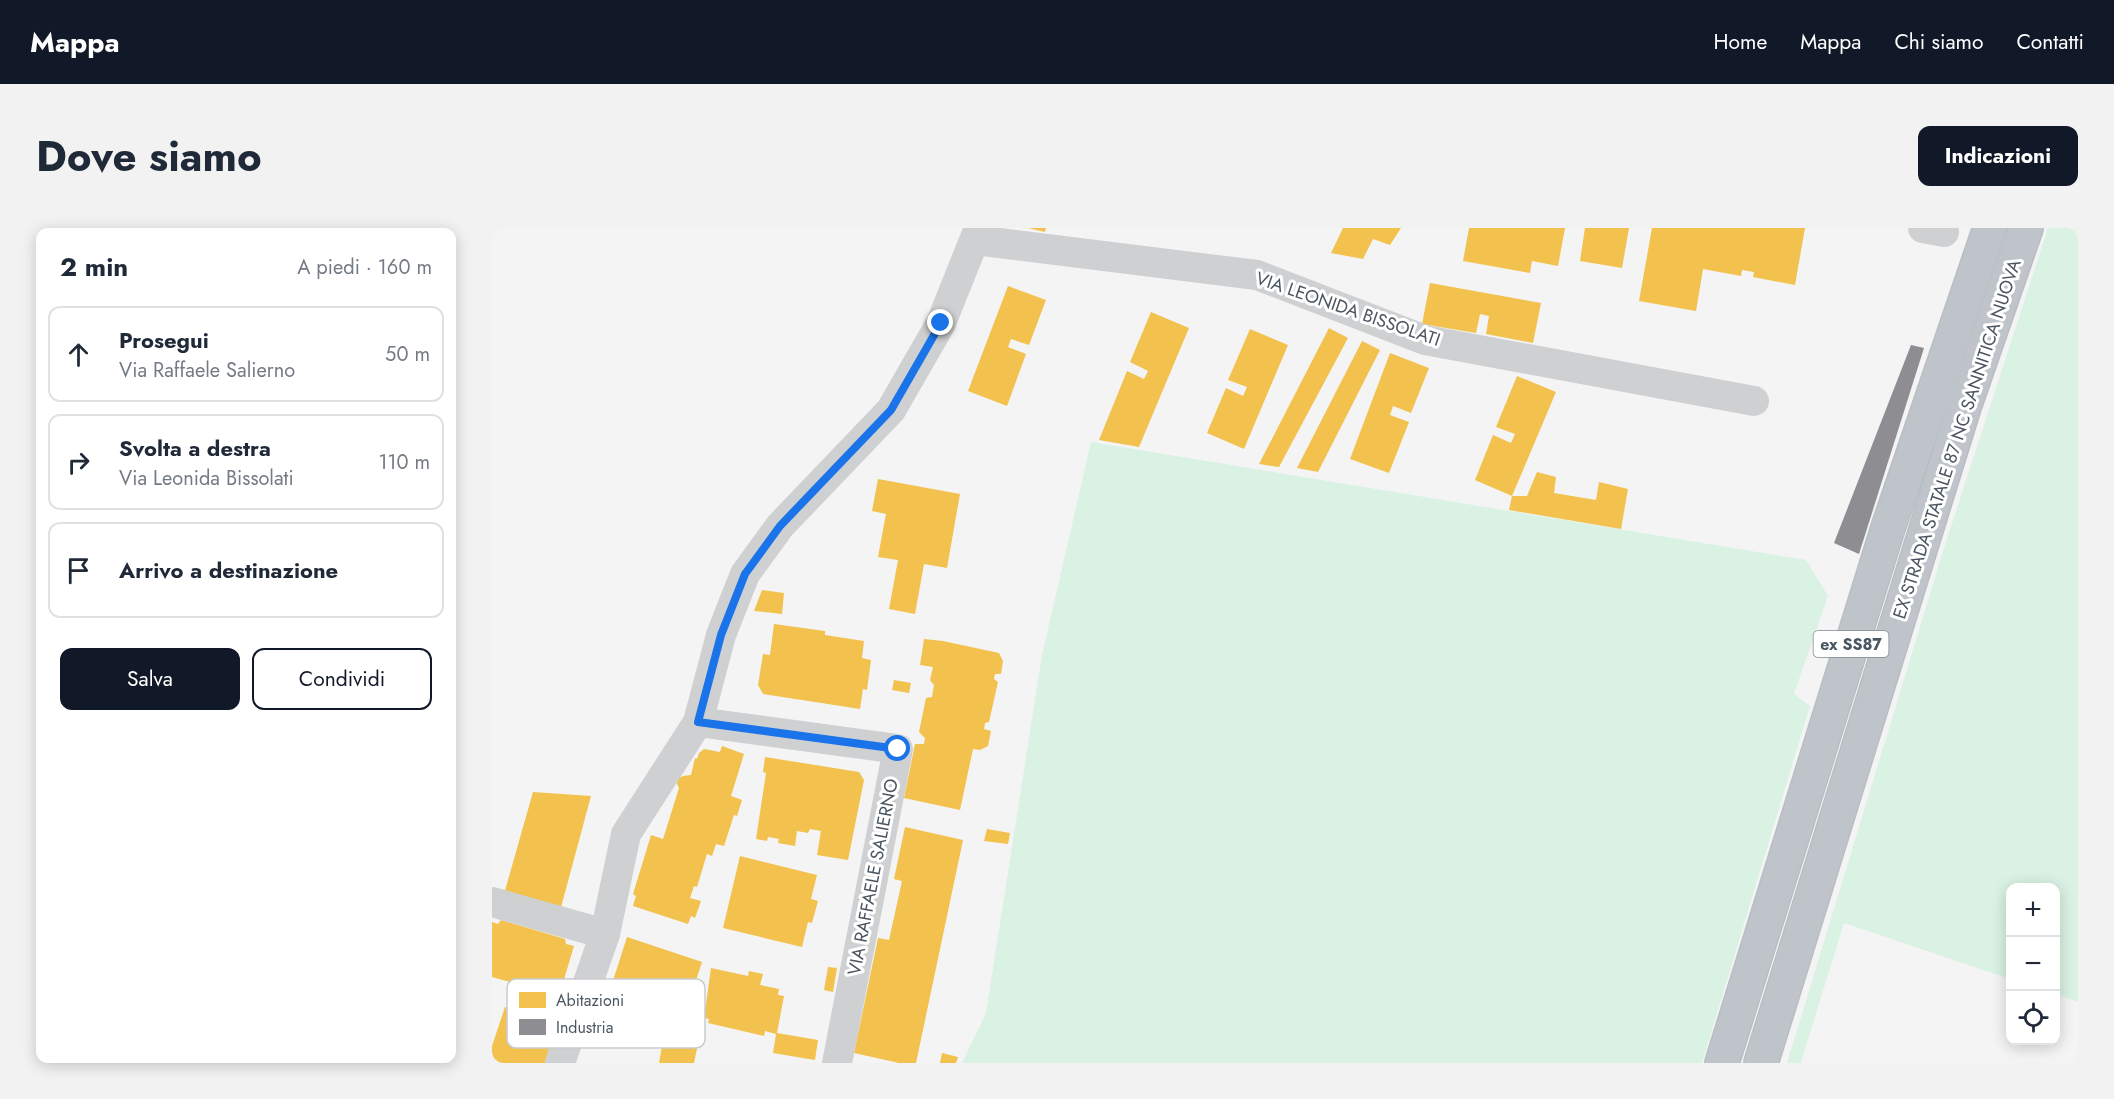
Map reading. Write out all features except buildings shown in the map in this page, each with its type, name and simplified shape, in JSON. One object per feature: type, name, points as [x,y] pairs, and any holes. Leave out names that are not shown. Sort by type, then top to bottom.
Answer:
[{"type":"highway","name":"EX STRADA STATALE 87 NC SANNITICA NUOVA","points":[[1722,1063],[1888,528],[1990,228]]},
{"type":"highway","name":"EX STRADA STATALE 87 NC SANNITICA NUOVA","points":[[1761,1063],[1964,407],[2026,228]]},
{"type":"street","name":"VIA LEONIDA BISSOLATI","points":[[589,979],[605,934],[626,834],[698,722],[721,635],[745,574],[780,526],[891,410],[941,323],[977,234],[1257,275],[1425,340],[1754,401]]},
{"type":"street","name":"VIA RAFFAELE SALIERNO","points":[[698,722],[898,749],[837,1063]]},
{"type":"street","points":[[492,902],[605,934]]},
{"type":"street","name":"VIA LEONIDA BISSOLATI","points":[[560,1063],[565,1048]]},
{"type":"green space","points":[[2048,228],[2078,228],[2078,1002],[2060,995],[2060,883],[2006,883],[2006,978],[1844,923],[1801,1062],[1803,1063],[1787,1063],[1944,548]]},
{"type":"green space","points":[[1091,442],[1806,560],[1828,596],[1794,694],[1810,706],[1702,1063],[962,1063],[986,1013],[1042,655]]},
{"type":"route","points":[[898,749],[698,722],[721,635],[745,574],[780,526],[891,410],[941,323]]}]
